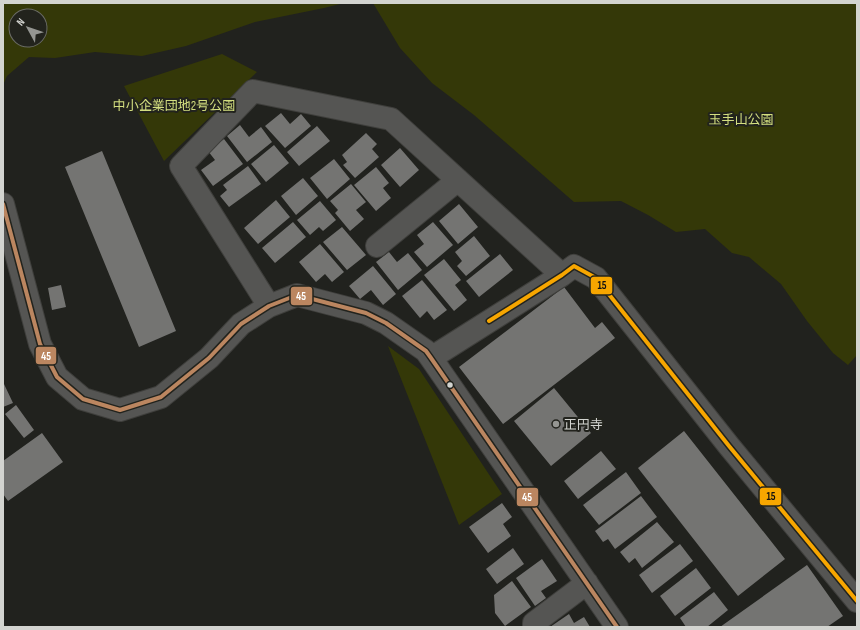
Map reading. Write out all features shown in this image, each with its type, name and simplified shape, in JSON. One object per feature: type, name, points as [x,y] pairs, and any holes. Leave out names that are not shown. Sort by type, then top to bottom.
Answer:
[{"type":"street","points":[[269,306],[181,166],[253,91],[391,119],[562,275]]},
{"type":"street","points":[[377,246],[458,180]]},
{"type":"street","points":[[3,204],[40,344],[57,377],[83,399],[120,410],[161,397],[209,358],[241,324],[269,306],[297,295],[366,313],[386,323],[426,352],[431,358],[617,627]]},
{"type":"street","points":[[431,358],[574,266],[596,278],[729,446],[857,601]]},
{"type":"street","points":[[534,627],[534,623],[587,583]]},
{"type":"green space","points":[[3,3],[344,3],[255,22],[186,46],[142,56],[95,52],[55,58],[29,57],[7,76],[3,85]]},
{"type":"green space","name":"玉手山公園","points":[[373,3],[857,3],[857,355],[848,365],[833,353],[807,321],[781,284],[749,257],[732,253],[705,229],[676,232],[621,201],[574,202],[474,115],[432,83],[400,48]]},
{"type":"green space","name":"中小企業団地2号公園","points":[[222,54],[257,72],[164,161],[124,86]]},
{"type":"green space","points":[[388,346],[419,369],[502,494],[459,525]]},
{"type":"building","points":[[281,113],[290,124],[301,114],[311,126],[285,148],[265,126]]},
{"type":"building","points":[[240,125],[249,137],[261,127],[272,142],[247,162],[227,136]]},
{"type":"building","points":[[317,126],[330,141],[299,166],[287,152]]},
{"type":"building","points":[[366,133],[377,144],[372,149],[379,157],[355,178],[343,165],[347,162],[342,155]]},
{"type":"building","points":[[224,139],[243,164],[213,186],[201,170],[215,160],[208,151]]},
{"type":"building","points":[[274,145],[289,163],[266,182],[251,164]]},
{"type":"building","points":[[400,148],[419,170],[400,187],[381,165]]},
{"type":"building","points":[[102,151],[176,331],[139,347],[65,167]]},
{"type":"building","points":[[334,159],[350,179],[327,199],[310,178]]},
{"type":"building","points":[[248,166],[261,184],[229,207],[220,196],[227,190],[223,185]]},
{"type":"building","points":[[376,167],[389,183],[383,188],[391,198],[376,211],[354,185]]},
{"type":"building","points":[[303,178],[318,196],[296,215],[281,196]]},
{"type":"building","points":[[351,184],[366,202],[356,210],[364,219],[350,231],[335,213],[338,210],[330,201]]},
{"type":"building","points":[[276,200],[290,217],[258,244],[244,228]]},
{"type":"building","points":[[320,201],[336,220],[323,231],[319,227],[310,235],[297,220]]},
{"type":"building","points":[[459,204],[478,227],[458,244],[439,221]]},
{"type":"building","points":[[293,222],[306,237],[275,263],[262,248]]},
{"type":"building","points":[[433,222],[453,245],[427,267],[414,252],[424,244],[417,235]]},
{"type":"building","points":[[342,227],[366,255],[347,270],[323,242]]},
{"type":"building","points":[[474,236],[490,256],[466,276],[457,266],[462,261],[455,252]]},
{"type":"building","points":[[320,244],[344,272],[332,282],[325,274],[316,282],[299,262]]},
{"type":"building","points":[[389,252],[397,262],[408,253],[422,270],[398,290],[376,262]]},
{"type":"building","points":[[500,254],[513,270],[479,297],[466,281]]},
{"type":"building","points":[[444,259],[461,280],[455,285],[467,300],[454,311],[424,275]]},
{"type":"building","points":[[373,266],[396,294],[383,305],[371,290],[360,299],[349,286]]},
{"type":"building","points":[[422,280],[447,310],[434,320],[427,311],[420,318],[402,296]]},
{"type":"building","points":[[61,285],[66,307],[52,310],[48,288]]},
{"type":"building","points":[[564,287],[595,328],[602,322],[615,338],[503,424],[459,367]]},
{"type":"building","points":[[3,384],[13,403],[3,407]]},
{"type":"building","points":[[554,388],[591,433],[551,466],[514,421]]},
{"type":"building","points":[[16,405],[34,430],[24,438],[5,414]]},
{"type":"building","points":[[684,431],[785,559],[738,596],[638,468]]},
{"type":"building","points":[[42,433],[63,462],[8,501],[3,494],[3,461]]},
{"type":"building","points":[[601,451],[616,469],[578,499],[564,481]]},
{"type":"building","points":[[626,472],[641,493],[599,525],[583,505]]},
{"type":"building","points":[[641,496],[657,517],[615,549],[608,539],[603,542],[595,531]]},
{"type":"building","points":[[502,503],[512,517],[503,524],[511,536],[488,553],[469,527]]},
{"type":"building","points":[[657,522],[674,542],[642,568],[635,558],[629,563],[620,552]]},
{"type":"building","points":[[680,544],[693,561],[652,593],[639,575]]},
{"type":"building","points":[[513,548],[524,564],[497,584],[486,569]]},
{"type":"building","points":[[542,559],[557,581],[541,591],[546,598],[535,606],[516,578]]},
{"type":"building","points":[[807,565],[843,616],[827,627],[720,627]]},
{"type":"building","points":[[696,568],[711,588],[675,616],[660,596]]},
{"type":"building","points":[[512,581],[531,607],[505,626],[495,613],[494,595]]},
{"type":"building","points":[[714,592],[728,610],[707,627],[686,627],[680,618]]},
{"type":"building","points":[[569,614],[574,623],[584,617],[590,627],[550,627]]},
{"type":"transit line","name":"45","points":[[3,204],[40,344],[57,377],[83,399],[120,410],[161,397],[209,358],[241,324],[269,306],[297,295],[366,313],[386,323],[426,351],[617,627]]},
{"type":"transit line","name":"15","points":[[489,321],[574,266],[596,278],[729,446],[857,601]]},
{"type":"place","name":"正円寺","points":[[556,424]]}]
